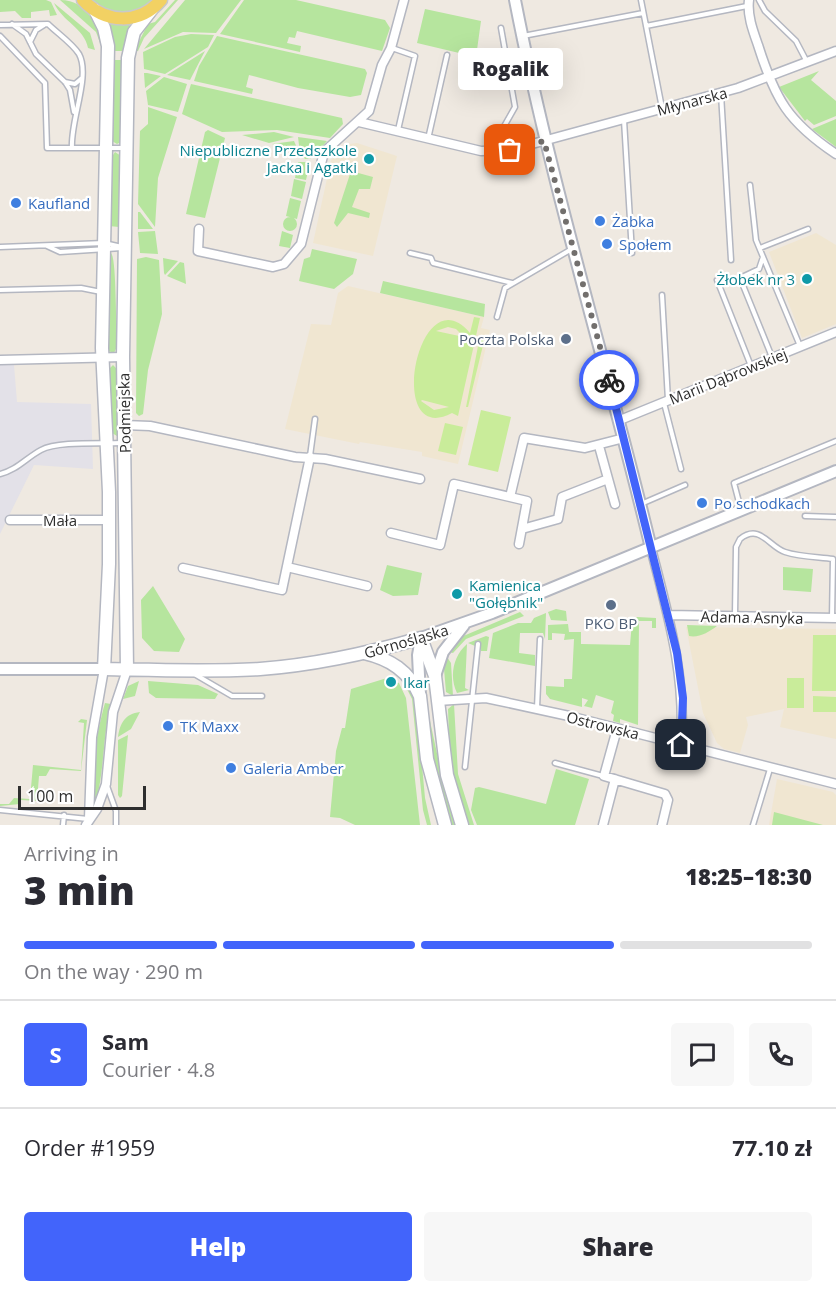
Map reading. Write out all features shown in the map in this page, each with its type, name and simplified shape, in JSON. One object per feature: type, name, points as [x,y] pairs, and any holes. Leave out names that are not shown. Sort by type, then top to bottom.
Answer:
[{"type":"main road","points":[[83,1],[95,10],[121,19],[139,16],[158,4]]},
{"type":"main road","name":"Podmiejska","points":[[127,670],[123,357],[129,47],[139,25],[158,4]]},
{"type":"main road","name":"Podmiejska","points":[[95,10],[108,40],[103,357],[109,520],[104,669]]},
{"type":"main road","points":[[422,638],[435,676],[447,775],[462,825]]},
{"type":"main road","name":"Górnośląska","points":[[104,669],[270,668],[363,653],[422,638]]},
{"type":"main road","points":[[363,653],[399,668],[411,678],[420,696],[427,759],[445,825]]},
{"type":"street","points":[[199,229],[198,251],[270,267],[284,264],[296,251],[303,237],[324,152],[359,122],[371,105],[382,65],[391,48],[404,0]]},
{"type":"street","points":[[515,0],[544,141],[620,420],[668,615],[682,686],[681,745]]},
{"type":"street","points":[[748,3],[768,78],[777,97],[794,119],[836,154]]},
{"type":"street","name":"Młynarska","points":[[499,152],[722,93],[768,78],[836,51]]},
{"type":"street","points":[[359,122],[481,151],[499,152]]},
{"type":"street","name":"Marii Dąbrowskiej","points":[[620,420],[836,332]]},
{"type":"street","points":[[0,360],[123,357]]},
{"type":"street","points":[[124,425],[150,426],[295,457],[310,457],[420,479]]},
{"type":"street","points":[[510,497],[524,438],[570,447],[599,446],[624,438]]},
{"type":"street","points":[[599,446],[615,504]]},
{"type":"street","points":[[183,567],[282,590],[310,457]]},
{"type":"street","name":"Górnośląska","points":[[422,638],[466,623],[836,471]]},
{"type":"street","points":[[522,529],[558,519],[562,497],[608,479]]},
{"type":"street","points":[[391,533],[440,545],[454,484],[527,501],[519,544]]},
{"type":"street","name":"Mała","points":[[10,520],[109,520]]},
{"type":"street","points":[[287,567],[366,586]]},
{"type":"street","name":"Adama Asnyka","points":[[668,615],[834,618]]},
{"type":"street","points":[[435,676],[443,652],[466,623]]},
{"type":"street","points":[[420,696],[418,655],[422,638]]},
{"type":"street","points":[[0,669],[104,669]]},
{"type":"street","name":"Podmiejska","points":[[87,822],[92,737],[104,669]]},
{"type":"street","name":"Podmiejska","points":[[87,822],[97,809],[106,784],[113,712],[127,670]]},
{"type":"street","name":"Ostrowska","points":[[437,701],[486,698],[836,784]]},
{"type":"street","points":[[617,729],[604,776],[662,792],[667,797],[662,825]]},
{"type":"street","points":[[603,825],[615,779]]},
{"type":"lane","points":[[641,0],[663,109]]},
{"type":"lane","points":[[759,0],[765,11],[796,41],[807,62]]},
{"type":"lane","points":[[646,26],[748,3]]},
{"type":"lane","points":[[522,36],[643,13]]},
{"type":"lane","points":[[11,24],[26,34],[36,54],[65,82],[70,90],[74,112]]},
{"type":"lane","points":[[0,25],[48,24],[79,55],[83,77],[74,112],[72,148]]},
{"type":"lane","points":[[30,44],[36,30],[48,24]]},
{"type":"lane","points":[[499,152],[498,137],[515,107],[501,28]]},
{"type":"lane","points":[[0,36],[45,83],[47,148],[127,148]]},
{"type":"lane","points":[[391,48],[415,56],[398,132]]},
{"type":"lane","points":[[428,139],[447,55]]},
{"type":"lane","points":[[65,82],[75,84],[83,77]]},
{"type":"lane","points":[[722,93],[731,260]]},
{"type":"lane","points":[[624,120],[632,254]]},
{"type":"lane","points":[[750,185],[756,240],[800,347]]},
{"type":"lane","points":[[760,248],[808,230]]},
{"type":"lane","points":[[46,246],[60,252],[124,247]]},
{"type":"lane","points":[[0,247],[124,247]]},
{"type":"lane","points":[[497,317],[505,288],[574,248]]},
{"type":"lane","points":[[410,253],[431,258],[433,263],[512,283]]},
{"type":"lane","points":[[763,256],[759,269],[740,278],[772,358]]},
{"type":"lane","points":[[717,280],[751,367]]},
{"type":"lane","points":[[0,290],[81,288],[103,293]]},
{"type":"lane","points":[[662,295],[666,402],[681,469]]},
{"type":"lane","points":[[310,457],[310,441],[315,418]]},
{"type":"lane","points":[[741,510],[734,483],[836,441]]},
{"type":"lane","points":[[0,474],[17,468],[40,451],[51,447],[124,443]]},
{"type":"lane","points":[[640,504],[685,486]]},
{"type":"lane","points":[[805,516],[836,517]]},
{"type":"lane","points":[[735,617],[736,547],[740,539],[752,534],[768,538],[787,553],[833,560],[834,618]]},
{"type":"lane","points":[[537,709],[540,639]]},
{"type":"lane","points":[[465,767],[478,644]]},
{"type":"lane","points":[[188,670],[227,694],[262,696]]},
{"type":"lane","points":[[555,763],[604,776]]},
{"type":"lane","points":[[753,825],[770,769]]},
{"type":"lane","points":[[106,784],[116,811],[116,825]]},
{"type":"lane","points":[[0,810],[64,815],[87,822]]},
{"type":"lane","points":[[63,825],[64,815]]},
{"type":"shaded area","points":[[357,143],[397,156],[373,256],[313,243],[331,160],[349,144]]},
{"type":"shaded area","points":[[816,233],[836,245],[836,324],[802,338],[769,252]]},
{"type":"shaded area","points":[[348,286],[484,317],[481,328],[490,330],[458,464],[422,456],[422,452],[360,442],[359,444],[285,429],[311,324],[331,325],[338,293]]},
{"type":"shaded area","points":[[0,365],[14,365],[17,402],[91,404],[93,469],[34,465],[0,534]]},
{"type":"shaded area","points":[[686,627],[836,629],[836,739],[780,727],[784,709],[746,717],[748,725],[740,753],[724,749],[717,743],[703,713]]},
{"type":"shaded area","points":[[777,779],[833,792],[836,795],[836,825],[769,825]]},
{"type":"green space","points":[[0,0],[46,0],[51,2],[57,15],[50,16],[49,10],[31,12],[31,18],[22,18],[15,11],[0,12]]},
{"type":"green space","points":[[60,0],[70,1],[85,10],[95,25],[103,51],[96,32]]},
{"type":"green space","points":[[91,0],[153,0],[138,10],[122,12],[98,5]]},
{"type":"green space","points":[[175,0],[178,0],[144,38],[138,51],[134,51],[148,24],[155,22]]},
{"type":"green space","points":[[185,0],[241,0],[216,33],[183,32],[144,49]]},
{"type":"green space","points":[[244,0],[296,0],[385,20],[390,28],[382,51],[297,31],[295,38],[289,37],[287,43],[301,46],[300,52],[220,34]]},
{"type":"green space","points":[[54,3],[90,33],[95,50],[88,48],[82,35],[62,15]]},
{"type":"green space","points":[[425,9],[481,21],[476,57],[417,43]]},
{"type":"green space","points":[[109,24],[130,24],[123,51],[114,51]]},
{"type":"green space","points":[[191,34],[214,35],[208,47],[165,74],[144,69],[143,52],[175,37]]},
{"type":"green space","points":[[217,36],[365,69],[367,73],[361,95],[350,97],[298,88],[249,75],[246,87],[253,89],[252,94],[194,81],[199,66]]},
{"type":"green space","points":[[205,51],[190,80],[167,75]]},
{"type":"green space","points":[[113,60],[123,60],[121,142],[117,144],[112,141]]},
{"type":"green space","points":[[819,71],[811,80],[836,101],[836,116],[814,125],[807,119],[805,121],[779,87]]},
{"type":"green space","points":[[144,73],[147,73],[161,76],[145,88]]},
{"type":"green space","points":[[164,77],[187,84],[178,112],[148,105],[146,91]]},
{"type":"green space","points":[[191,84],[342,118],[343,124],[330,138],[277,130],[222,132],[182,114]]},
{"type":"green space","points":[[148,107],[177,117],[158,178],[155,227],[138,204],[140,131],[148,124]]},
{"type":"green space","points":[[836,119],[836,147],[812,129]]},
{"type":"green space","points":[[208,130],[225,138],[205,218],[186,214],[205,132]]},
{"type":"green space","points":[[274,132],[294,137],[269,143],[242,135]]},
{"type":"green space","points":[[298,137],[327,141],[312,158],[305,159],[300,153]]},
{"type":"green space","points":[[294,141],[298,150],[272,144]]},
{"type":"green space","points":[[115,152],[121,156],[119,227],[109,226],[111,158]]},
{"type":"green space","points":[[298,162],[310,162],[306,180],[295,178]]},
{"type":"green space","points":[[351,171],[373,177],[370,189],[359,189],[352,207],[370,213],[369,218],[348,213],[337,227],[334,223]]},
{"type":"green space","points":[[294,179],[306,182],[302,199],[291,196]]},
{"type":"green space","points":[[290,198],[301,201],[297,219],[286,216]]},
{"type":"green space","points":[[138,212],[140,212],[153,229],[138,229]]},
{"type":"green space","points":[[290,217],[295,219],[297,224],[295,229],[290,231],[285,229],[283,224],[285,219]]},
{"type":"green space","points":[[155,231],[158,254],[140,253],[138,232]]},
{"type":"green space","points":[[282,231],[293,235],[290,248],[279,246]]},
{"type":"green space","points":[[312,249],[357,259],[353,274],[334,289],[299,281],[304,259],[310,257]]},
{"type":"green space","points":[[111,253],[114,268],[118,345],[114,353],[108,351]]},
{"type":"green space","points":[[146,257],[159,260],[162,314],[148,370],[143,414],[139,416],[136,413],[137,259]]},
{"type":"green space","points":[[163,258],[178,261],[165,275],[164,273]]},
{"type":"green space","points":[[180,262],[184,263],[186,284],[167,276]]},
{"type":"green space","points":[[383,281],[485,304],[484,317],[380,293]]},
{"type":"green space","points":[[474,317],[480,318],[458,416],[452,413],[431,417],[419,407],[414,387],[416,364],[424,341],[436,325],[452,320],[470,333]],"holes":[[[448,327],[456,329],[464,337],[436,331]],[[422,400],[449,407],[434,410]]]},
{"type":"green space","points":[[480,336],[485,337],[468,407],[466,407]]},
{"type":"green space","points":[[113,365],[118,370],[119,433],[117,436],[112,433],[108,370]]},
{"type":"green space","points":[[481,410],[511,417],[498,472],[468,465]]},
{"type":"green space","points":[[445,423],[463,427],[456,455],[438,451]]},
{"type":"green space","points":[[387,565],[422,573],[418,595],[393,596],[380,590]]},
{"type":"green space","points":[[783,567],[813,569],[811,592],[783,590]]},
{"type":"green space","points":[[153,586],[185,639],[179,652],[154,651],[142,638],[141,600]]},
{"type":"green space","points":[[556,609],[566,611],[567,621],[551,620],[548,612]]},
{"type":"green space","points":[[520,612],[524,616],[466,639],[453,653],[449,652],[461,637]]},
{"type":"green space","points":[[546,613],[545,639],[543,633],[520,633],[519,653],[535,655],[535,666],[489,658],[493,633],[518,623],[531,623],[534,618]]},
{"type":"green space","points":[[637,617],[656,618],[656,628],[652,628],[652,621],[639,621],[638,725],[620,719],[620,723],[613,721],[614,715],[611,713],[614,701],[596,695],[592,708],[584,706],[588,700],[582,698],[582,707],[550,699],[546,694],[546,686],[564,687],[564,679],[572,679],[574,639],[564,640],[565,634],[552,633],[552,640],[548,640],[548,625],[568,624],[569,632],[581,632],[581,644],[630,645],[632,622]]},
{"type":"green space","points":[[687,625],[717,626],[704,634],[689,636]]},
{"type":"green space","points":[[813,635],[836,635],[836,691],[812,691]]},
{"type":"green space","points":[[489,637],[487,651],[481,651],[481,642],[475,642],[475,646],[468,643]]},
{"type":"green space","points":[[467,644],[465,688],[469,690],[457,693],[453,680],[454,667],[458,654]]},
{"type":"green space","points":[[447,657],[451,663],[453,696],[446,692],[444,669]]},
{"type":"green space","points":[[405,676],[416,699],[425,798],[431,825],[427,825],[423,810],[412,699],[402,679]]},
{"type":"green space","points":[[387,678],[399,683],[406,698],[420,825],[355,825],[340,818],[330,817],[336,751],[342,728],[345,728],[351,689]]},
{"type":"green space","points":[[787,678],[804,678],[804,708],[787,708]]},
{"type":"green space","points":[[139,681],[135,696],[123,699],[128,686]]},
{"type":"green space","points":[[148,681],[198,685],[218,694],[215,699],[156,698],[149,693]]},
{"type":"green space","points":[[813,696],[836,697],[836,712],[813,712]]},
{"type":"green space","points":[[105,703],[111,704],[98,795],[94,808],[92,782],[94,755]]},
{"type":"green space","points":[[454,704],[458,774],[474,825],[467,825],[450,766],[448,709]]},
{"type":"green space","points":[[140,712],[131,729],[118,737],[124,720]]},
{"type":"green space","points":[[81,719],[87,720],[81,771],[50,769],[46,776],[39,776],[37,801],[21,800],[20,804],[0,806],[0,804],[9,804],[14,798],[30,799],[33,765],[81,770],[84,723],[78,722]]},
{"type":"green space","points":[[427,720],[430,721],[443,781],[457,825],[450,825],[433,766]]},
{"type":"green space","points":[[128,735],[120,798],[118,795],[118,740]]},
{"type":"green space","points":[[556,769],[589,779],[575,825],[477,825],[471,810],[475,788],[479,787],[546,804]]},
{"type":"green space","points":[[774,812],[823,825],[772,825]]},
{"type":"way so far","points":[[510,150],[544,141],[609,380]]},
{"type":"place","name":"Rogalik","points":[[510,150]]},
{"type":"place","name":"Niepubliczne Przedszkole Jacka i Agatki","points":[[369,159]]},
{"type":"place","name":"Kaufland","points":[[16,203]]},
{"type":"place","name":"Żabka","points":[[600,221]]},
{"type":"place","name":"Społem","points":[[607,244]]},
{"type":"place","name":"Żłobek nr 3","points":[[807,279]]},
{"type":"place","name":"Poczta Polska","points":[[566,339]]},
{"type":"place","name":"Po schodkach","points":[[702,503]]},
{"type":"place","name":"Kamienica \"Gołębnik\"","points":[[457,594]]},
{"type":"place","name":"PKO BP","points":[[611,605]]},
{"type":"place","name":"Ikar","points":[[391,682]]},
{"type":"place","name":"TK Maxx","points":[[168,726]]},
{"type":"place","name":"Galeria Amber","points":[[231,768]]},
{"type":"route","points":[[609,380],[677,653],[683,698],[681,745]]}]
